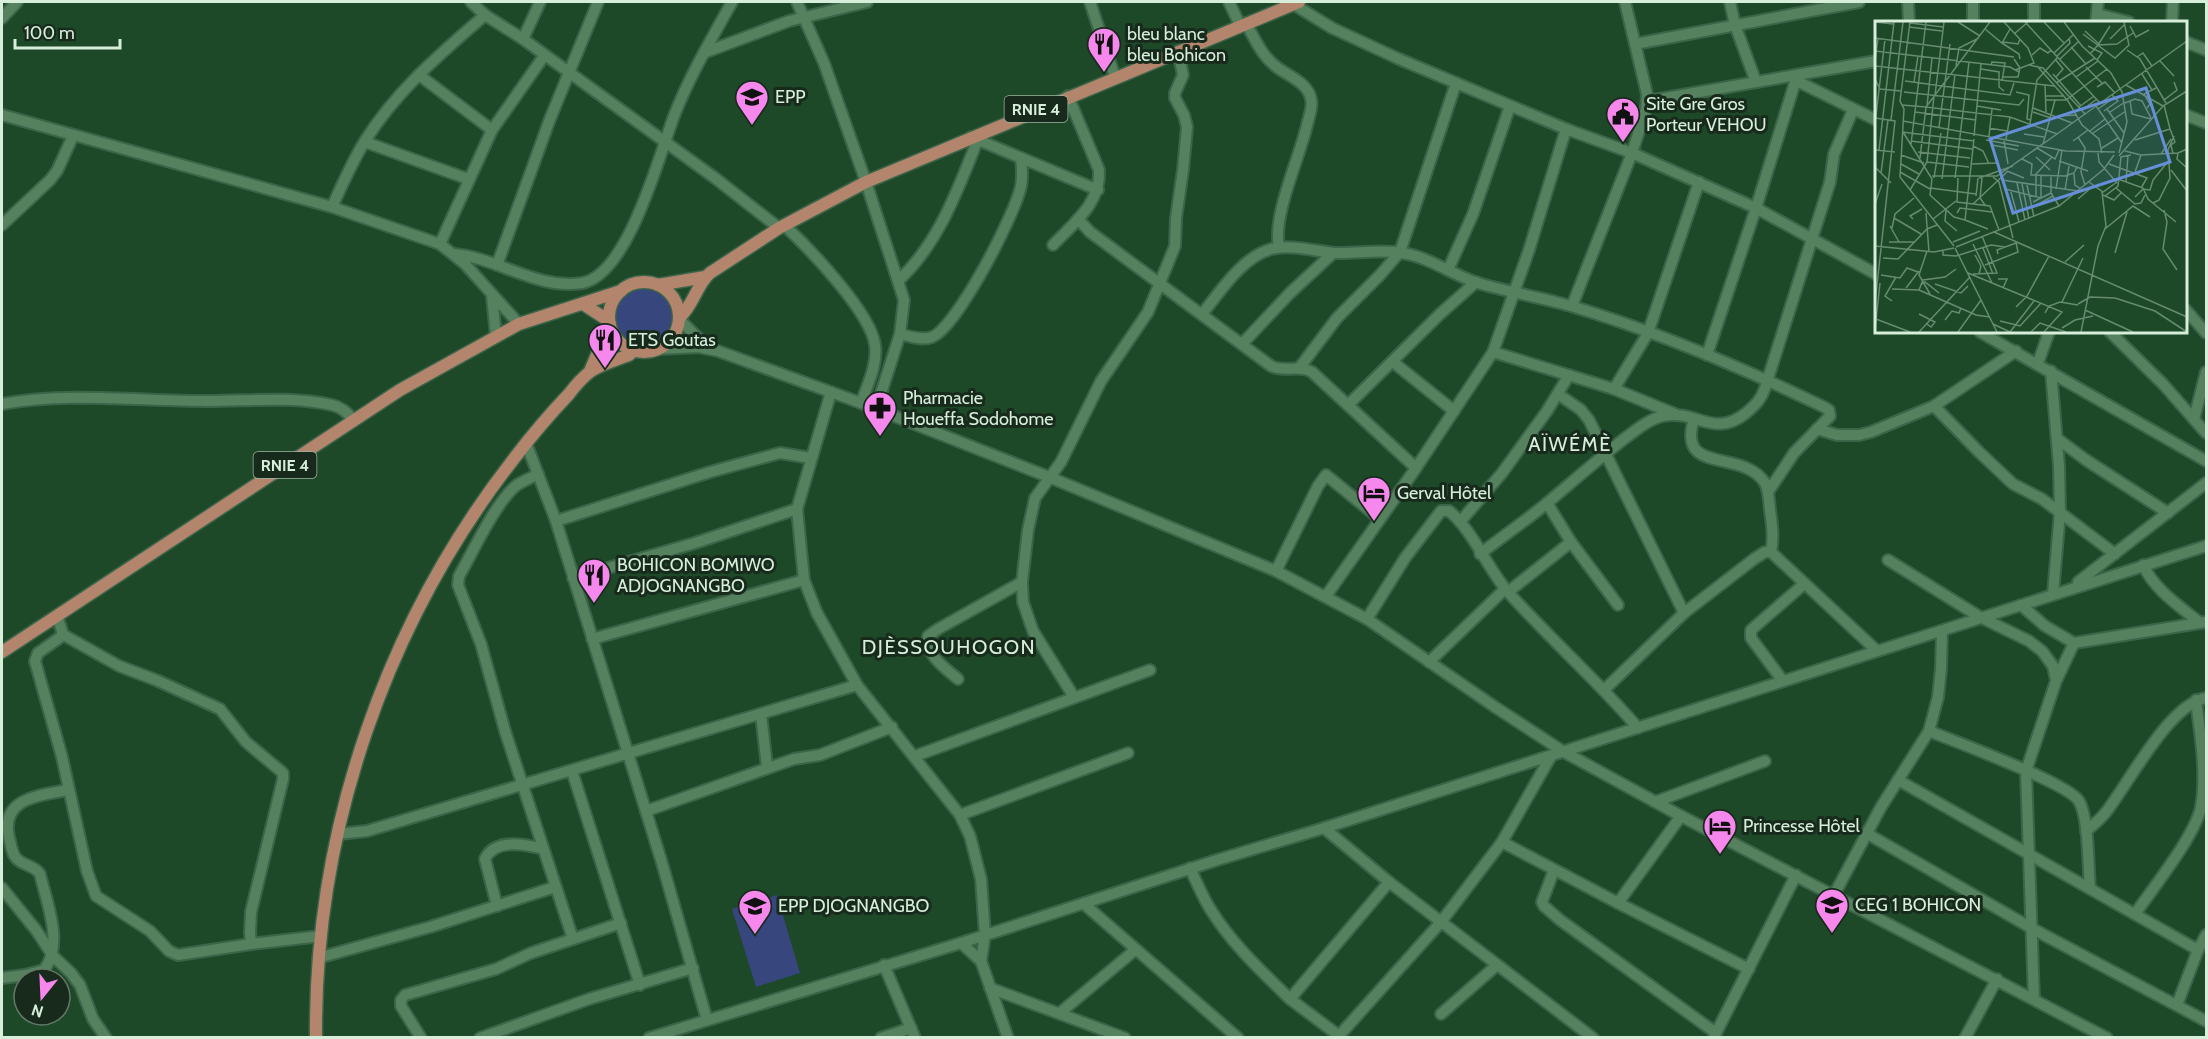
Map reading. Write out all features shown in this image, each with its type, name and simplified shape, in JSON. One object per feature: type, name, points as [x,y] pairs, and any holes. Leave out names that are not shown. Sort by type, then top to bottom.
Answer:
[{"type":"main road","name":"RNIE 4","points":[[2,652],[400,390],[519,324],[621,291],[632,284],[645,282],[658,285],[705,277],[782,226],[866,182],[1296,3]]},
{"type":"main road","name":"RNIE 4","points":[[660,349],[676,334],[680,319],[689,308],[705,277]]},
{"type":"main road","points":[[658,285],[669,292],[677,303],[680,319]]},
{"type":"main road","points":[[316,1038],[318,958],[338,834],[380,692],[428,590],[479,506],[526,443],[590,372],[609,322],[611,304],[621,291]]},
{"type":"main road","points":[[583,304],[609,322],[614,335],[622,345],[633,351],[651,352],[660,349]]},
{"type":"main road","points":[[590,372],[633,351]]},
{"type":"street","points":[[2,18],[17,2]]},
{"type":"street","points":[[471,2],[485,15],[523,39],[782,226],[813,253],[841,287],[873,333],[875,354],[861,403]]},
{"type":"street","points":[[523,39],[540,2]]},
{"type":"street","points":[[497,265],[598,2]]},
{"type":"street","points":[[453,254],[477,257],[545,281],[564,285],[584,283],[595,278],[613,262],[639,210],[666,143],[674,115],[732,2]]},
{"type":"street","points":[[797,2],[824,63],[904,300],[900,334],[876,409]]},
{"type":"street","points":[[706,52],[804,18],[867,2]]},
{"type":"street","points":[[1229,2],[1268,60],[1302,84],[1312,99],[1306,132],[1280,219],[1277,236],[1279,247]]},
{"type":"street","points":[[1572,306],[1632,153],[1648,101],[1625,2]]},
{"type":"street","points":[[1730,2],[1735,25],[1756,82]]},
{"type":"street","points":[[1635,44],[1859,2]]},
{"type":"street","points":[[1908,2],[1909,21]]},
{"type":"street","points":[[1973,2],[1973,21]]},
{"type":"street","points":[[2034,2],[2034,21]]},
{"type":"street","points":[[2098,2],[2096,18],[2121,21]]},
{"type":"street","points":[[2172,21],[2173,2]]},
{"type":"street","points":[[1093,3],[1114,77]]},
{"type":"street","points":[[1296,3],[1341,32],[1510,106],[1632,153],[1756,208],[1875,273]]},
{"type":"street","points":[[332,207],[365,142],[401,93],[485,15]]},
{"type":"street","points":[[2187,42],[2206,50]]},
{"type":"street","points":[[1074,697],[1033,631],[1023,602],[1022,582],[1030,513],[1035,498],[1062,462],[1101,381],[1148,312],[1162,283],[1176,239],[1176,218],[1186,145],[1187,121],[1175,98],[1183,75],[1178,51]]},
{"type":"street","points":[[441,244],[468,179],[492,130],[544,56]]},
{"type":"street","points":[[1648,101],[1756,82],[1796,78],[1875,61]]},
{"type":"street","points":[[419,75],[492,130]]},
{"type":"street","points":[[1796,78],[1875,120]]},
{"type":"street","points":[[1707,355],[1796,78]]},
{"type":"street","points":[[1300,367],[1337,318],[1400,252],[1456,83]]},
{"type":"street","points":[[1053,245],[1095,199],[1098,190],[1099,170],[1068,96]]},
{"type":"street","points":[[1448,270],[1473,214],[1510,106]]},
{"type":"street","points":[[1493,352],[1614,389],[1679,416],[1714,424],[1727,424],[1740,418],[1758,404],[1768,380],[1830,182],[1834,154],[1853,110]]},
{"type":"street","points":[[2,115],[332,207],[441,244],[519,324]]},
{"type":"street","points":[[2187,115],[2206,123]]},
{"type":"street","points":[[1326,596],[1416,468],[1493,352],[1516,291],[1566,129]]},
{"type":"street","points":[[2,225],[50,180],[57,171],[73,136]]},
{"type":"street","points":[[899,280],[918,258],[942,222],[955,196],[975,138],[1098,190]]},
{"type":"street","points":[[365,142],[468,179]]},
{"type":"street","points":[[900,334],[918,338],[933,337],[943,328],[969,293],[1004,232],[1018,197],[1023,173],[1021,158]]},
{"type":"street","points":[[1614,389],[1648,333],[1699,182]]},
{"type":"street","points":[[1078,219],[1090,232],[1278,370],[1300,367],[1312,372],[1416,468]]},
{"type":"street","points":[[1202,314],[1241,268],[1256,255],[1279,247],[1333,253],[1400,252],[1417,256],[1476,282],[1572,306],[1707,355],[1768,380],[1829,410],[1830,416],[1794,453],[1768,492]]},
{"type":"street","points":[[1242,344],[1290,293],[1333,253]]},
{"type":"street","points":[[1348,405],[1440,314],[1476,282]]},
{"type":"street","points":[[492,296],[496,336]]},
{"type":"street","points":[[2187,311],[2206,333]]},
{"type":"street","points":[[680,319],[708,348]]},
{"type":"street","points":[[1982,333],[2206,461]]},
{"type":"street","points":[[2038,363],[2049,333]]},
{"type":"street","points":[[2111,333],[2163,384],[2206,433]]},
{"type":"street","points":[[660,349],[708,348],[831,392],[1049,477],[1276,571],[1367,619],[1564,752],[1681,816],[2107,1038]]},
{"type":"street","points":[[1817,429],[1837,435],[1859,435],[1935,406],[2016,351]]},
{"type":"street","points":[[1394,362],[1454,411]]},
{"type":"street","points":[[2052,371],[2059,440],[2060,512],[2053,594]]},
{"type":"street","points":[[2194,419],[2206,372]]},
{"type":"street","points":[[1460,522],[1502,473],[1569,375]]},
{"type":"street","points":[[831,392],[797,509],[804,580],[817,614],[857,685],[960,815],[970,836],[981,879],[985,935],[981,961],[1008,1038]]},
{"type":"street","points":[[1558,394],[1581,410],[1589,420],[1684,613]]},
{"type":"street","points":[[2,404],[69,398],[297,401],[339,407],[354,420]]},
{"type":"street","points":[[1935,406],[2013,484],[2037,495],[2115,554]]},
{"type":"street","points":[[1480,554],[1649,421],[1663,416],[1679,416]]},
{"type":"street","points":[[1694,419],[1690,431],[1693,448],[1707,457],[1726,460],[1749,470],[1765,484],[1773,532],[1771,552]]},
{"type":"street","points":[[2059,440],[2168,513]]},
{"type":"street","points":[[526,443],[556,521],[646,811],[707,1020]]},
{"type":"street","points":[[556,521],[710,472],[780,453],[811,458]]},
{"type":"street","points":[[538,474],[510,492],[497,510],[458,580],[482,644],[505,731],[573,939]]},
{"type":"street","points":[[1276,571],[1318,486],[1326,475],[1380,519]]},
{"type":"street","points":[[2071,587],[2206,483]]},
{"type":"street","points":[[1548,502],[1571,542],[1618,605]]},
{"type":"street","points":[[573,578],[695,543],[797,509]]},
{"type":"street","points":[[1367,619],[1405,558],[1436,516],[1445,510],[1452,513],[1460,522],[1507,591],[1638,728]]},
{"type":"street","points":[[1429,662],[1507,591],[1571,542]]},
{"type":"street","points":[[649,1038],[961,943],[1190,868],[1324,828],[1876,650],[1942,631],[2071,587],[2206,546]]},
{"type":"street","points":[[1604,690],[1684,613],[1736,571],[1765,552],[1771,552],[1876,650]]},
{"type":"street","points":[[1888,560],[1980,617],[2013,632],[2042,651],[2052,666],[2056,681]]},
{"type":"street","points":[[2143,565],[2157,587],[2203,622]]},
{"type":"street","points":[[592,639],[804,580]]},
{"type":"street","points":[[958,679],[934,657],[928,636],[1022,582]]},
{"type":"street","points":[[1782,681],[1750,638],[1751,630],[1804,584]]},
{"type":"street","points":[[2021,605],[2045,626],[2074,643],[2203,622]]},
{"type":"street","points":[[57,616],[62,634],[119,666],[166,684],[220,709],[246,742],[283,773],[251,912],[252,944]]},
{"type":"street","points":[[1834,895],[1866,833],[1929,731],[1935,716],[1939,687],[1942,631]]},
{"type":"street","points":[[62,634],[38,653],[35,661],[62,757],[87,871],[93,892],[98,898],[150,931],[169,951],[176,954],[321,936]]},
{"type":"street","points":[[2034,999],[2026,771],[2056,681],[2074,643]]},
{"type":"street","points":[[915,756],[1150,670]]},
{"type":"street","points":[[338,834],[367,831],[857,685]]},
{"type":"street","points":[[2086,831],[2105,814],[2137,764],[2183,708],[2201,699],[2203,776],[2201,807],[2193,828],[2135,914]]},
{"type":"street","points":[[761,714],[767,767]]},
{"type":"street","points":[[646,811],[767,767],[794,759],[820,755],[892,727]]},
{"type":"street","points":[[1929,731],[2026,771],[2074,795],[2080,804],[2086,831],[2090,888]]},
{"type":"street","points":[[960,815],[1128,753]]},
{"type":"street","points":[[1190,868],[1208,905],[1226,933],[1246,957],[1290,999],[1337,1036],[1441,922],[1502,842],[1551,756]]},
{"type":"street","points":[[1655,802],[1765,761]]},
{"type":"street","points":[[572,771],[640,985]]},
{"type":"street","points":[[1898,780],[2198,950]]},
{"type":"street","points":[[2,978],[42,972],[53,956],[54,932],[40,874],[35,867],[19,861],[14,856],[6,822],[15,806],[34,796],[68,790]]},
{"type":"street","points":[[1618,903],[1681,816]]},
{"type":"street","points":[[1324,828],[1389,882],[1593,1038]]},
{"type":"street","points":[[1866,833],[2033,929],[2206,1021]]},
{"type":"street","points":[[1502,842],[1749,969]]},
{"type":"street","points":[[497,906],[486,856],[495,849],[513,843],[543,849]]},
{"type":"street","points":[[1554,870],[1542,902],[1544,906],[1715,1035],[1796,875]]},
{"type":"street","points":[[1290,999],[1389,882]]},
{"type":"street","points":[[318,958],[430,927],[555,887]]},
{"type":"street","points":[[2,888],[30,922],[53,956],[80,985],[93,1019],[106,1038]]},
{"type":"street","points":[[1084,904],[1238,1038]]},
{"type":"street","points":[[421,1038],[401,1006],[401,1000],[405,995],[480,974],[621,923]]},
{"type":"street","points":[[2177,1005],[2206,935]]},
{"type":"street","points":[[961,943],[981,961]]},
{"type":"street","points":[[1061,1012],[1135,950]]},
{"type":"street","points":[[881,1038],[913,1033],[884,965]]},
{"type":"street","points":[[1441,1014],[1497,965]]},
{"type":"street","points":[[480,1038],[591,999],[693,968]]},
{"type":"street","points":[[1965,1038],[1997,979]]},
{"type":"street","points":[[990,988],[1061,1012],[1125,1038]]},
{"type":"shaded area","points":[[638,289],[650,289],[665,297],[673,312],[673,324],[665,339],[650,347],[638,347],[623,339],[615,324],[615,312],[623,297]]},
{"type":"shaded area","points":[[777,895],[800,973],[756,987],[732,909]]},
{"type":"place","name":"bleu blanc bleu Bohicon","points":[[1104,73]]},
{"type":"place","name":"EPP","points":[[752,126]]},
{"type":"place","name":"Site Gre Gros Porteur VEHOU","points":[[1623,143]]},
{"type":"place","name":"ETS Goutas","points":[[605,369]]},
{"type":"place","name":"Pharmacie Houeffa Sodohome","points":[[880,437]]},
{"type":"place","name":"Gerval Hôtel","points":[[1374,522]]},
{"type":"place","name":"BOHICON BOMIWO ADJOGNANGBO","points":[[594,604]]},
{"type":"place","name":"Princesse Hôtel","points":[[1720,855]]},
{"type":"place","name":"CEG 1 BOHICON","points":[[1832,934]]},
{"type":"place","name":"EPP DJOGNANGBO","points":[[755,935]]},
{"type":"district","name":"AÏWÉMÈ","points":[[1570,444]]},
{"type":"district","name":"DJÈSSOUHOGON","points":[[949,647]]}]
